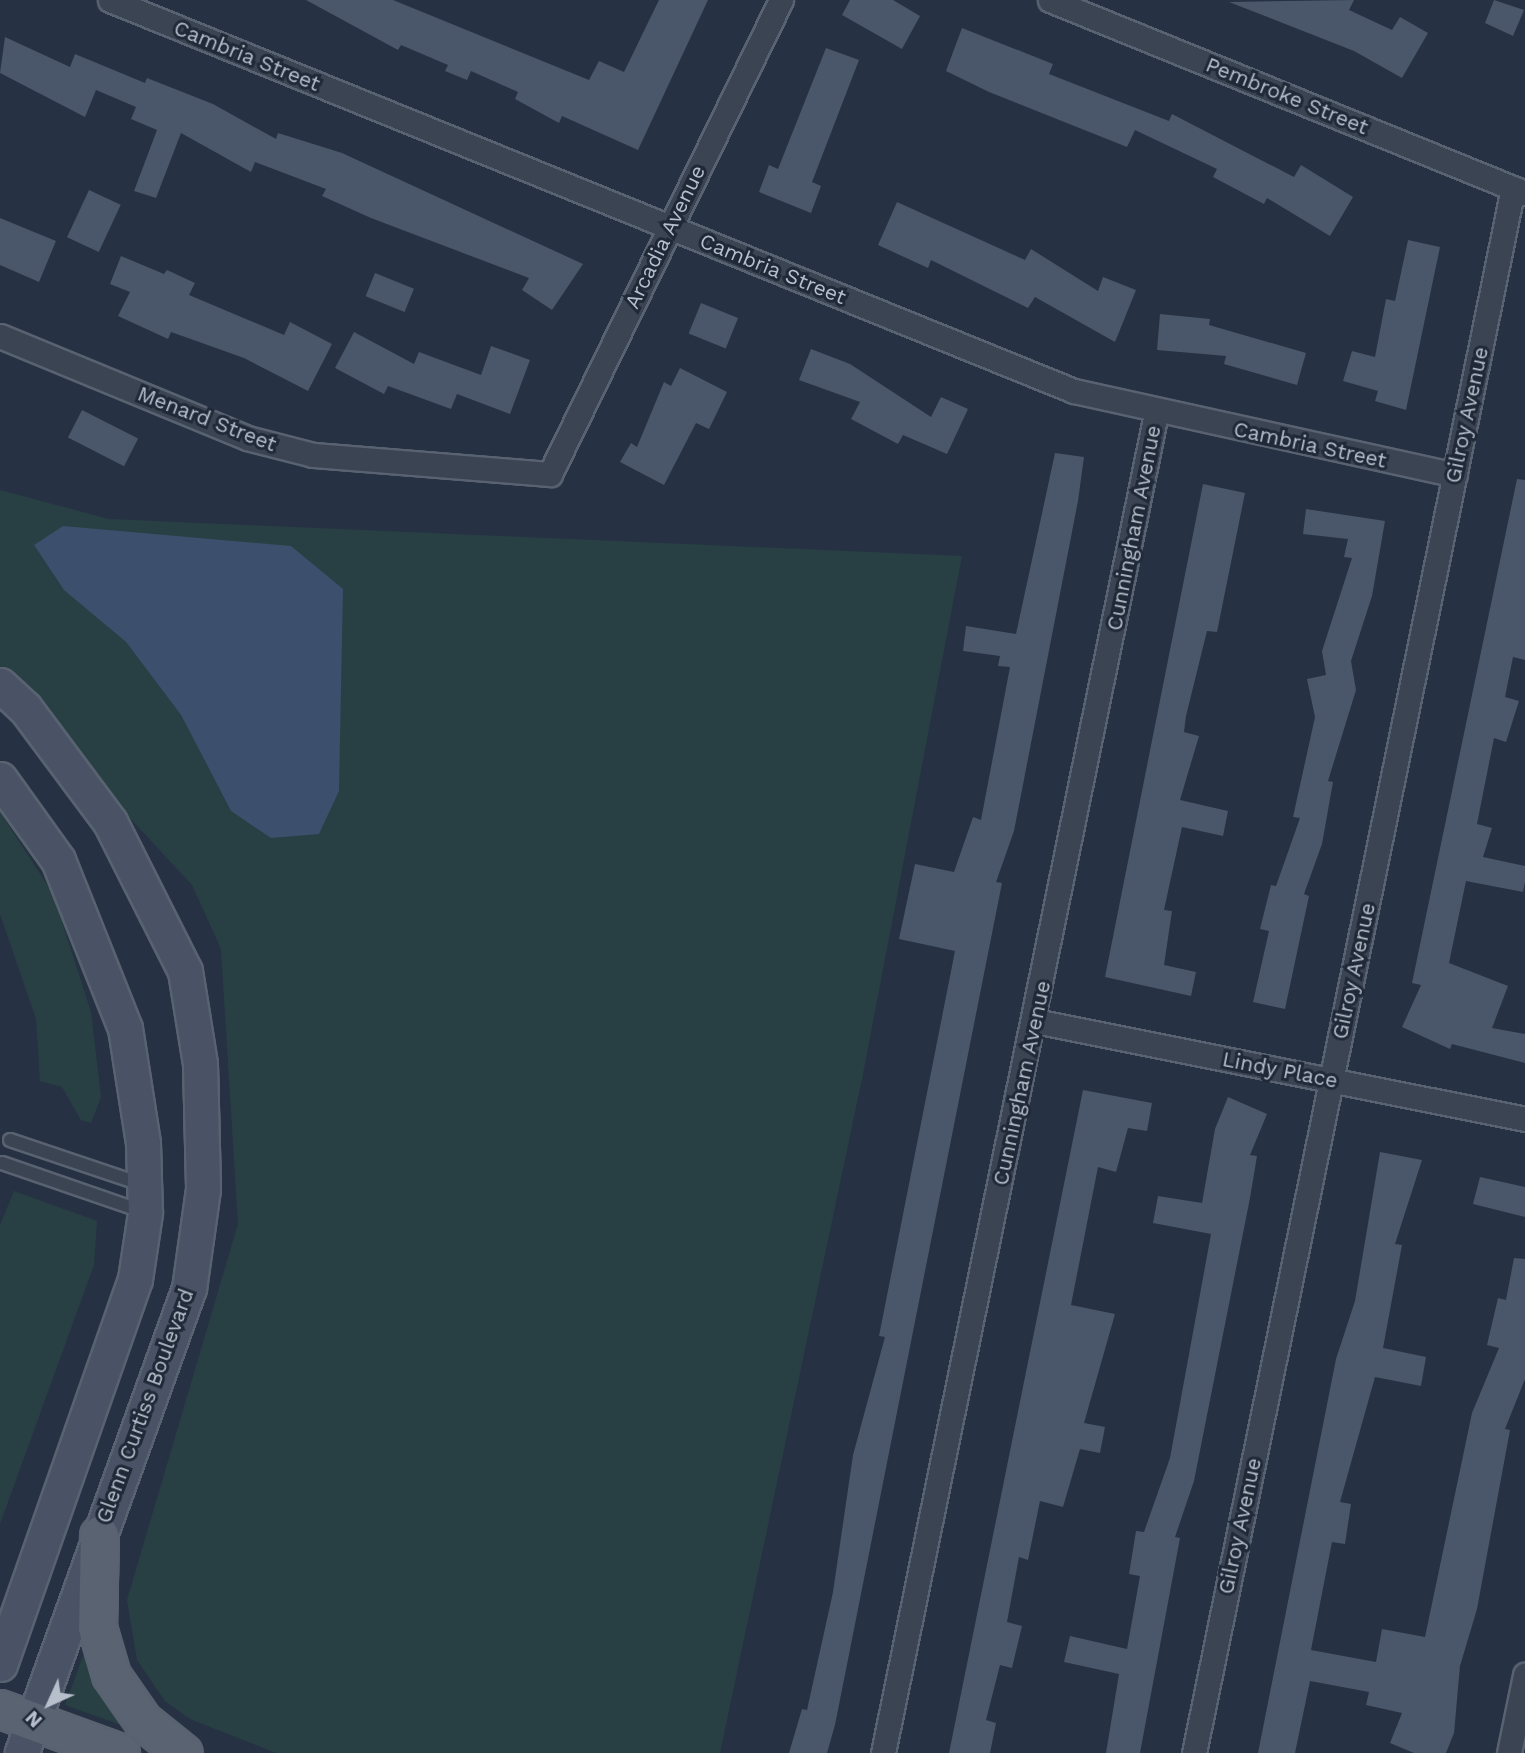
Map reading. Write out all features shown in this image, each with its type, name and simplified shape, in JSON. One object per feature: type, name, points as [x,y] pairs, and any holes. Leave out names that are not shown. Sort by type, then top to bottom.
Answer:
[{"type":"main road","name":"Glenn Curtiss Boulevard","points":[[0,685],[25,708],[110,822],[184,971],[200,1064],[199,1217],[189,1288],[28,1737]]},
{"type":"main road","points":[[0,779],[58,860],[125,1028],[145,1199],[135,1279],[0,1664]]},
{"type":"main road","points":[[145,1199],[199,1217]]},
{"type":"main road","points":[[99,1535],[97,1627],[111,1675],[143,1721],[183,1753]]},
{"type":"main road","points":[[0,1709],[28,1737],[120,1753]]},
{"type":"street","name":"Cambria Street","points":[[110,0],[1073,391],[1156,413],[1455,475]]},
{"type":"street","name":"Arcadia Avenue","points":[[550,474],[781,0]]},
{"type":"street","name":"Pembroke Street","points":[[1050,0],[1519,190]]},
{"type":"street","name":"Gilroy Avenue","points":[[1194,1753],[1455,475],[1519,190]]},
{"type":"street","name":"Menard Street","points":[[0,336],[260,442],[313,455],[550,474]]},
{"type":"street","name":"Cunningham Avenue","points":[[883,1753],[1035,1021],[1156,413]]},
{"type":"street","name":"Lindy Place","points":[[1035,1021],[1525,1119]]},
{"type":"street","points":[[1509,1753],[1525,1675]]},
{"type":"lane","points":[[10,1140],[145,1199]]},
{"type":"lane","points":[[2,1163],[145,1199]]},
{"type":"green space","points":[[0,490],[109,519],[962,556],[863,1074],[720,1753],[276,1753],[190,1719],[165,1701],[137,1660],[127,1600],[238,1224],[221,949],[192,885],[0,678]],"holes":[[[291,546],[231,811],[181,715],[126,642],[64,589]]]},
{"type":"green space","points":[[0,812],[53,894],[91,1012],[101,1097],[91,1123],[81,1120],[62,1087],[40,1081],[36,1019],[0,914]]},
{"type":"green space","points":[[14,1191],[97,1221],[94,1265],[0,1524],[0,1225]]},
{"type":"green space","points":[[90,1637],[138,1731],[65,1705]]},
{"type":"water","points":[[63,526],[291,546],[343,589],[339,791],[319,834],[271,838],[231,811],[181,715],[126,642],[64,590],[34,545]]},
{"type":"building","points":[[306,0],[393,0],[589,80],[599,61],[624,72],[659,0],[708,0],[638,150],[562,116],[559,123],[515,99],[518,92],[471,71],[467,80],[445,71],[448,65],[401,45],[398,50]]},
{"type":"building","points":[[850,0],[893,0],[920,16],[902,49],[842,15]]},
{"type":"building","points":[[1354,0],[1349,10],[1392,30],[1400,17],[1428,33],[1402,78],[1354,51],[1229,2]]},
{"type":"building","points":[[1494,0],[1524,10],[1513,36],[1485,23]]},
{"type":"building","points":[[962,28],[1053,64],[1049,74],[1169,121],[1172,114],[1294,177],[1301,165],[1353,197],[1330,236],[1267,198],[1264,204],[1213,177],[1217,169],[1135,130],[1127,147],[989,92],[946,71]]},
{"type":"building","points":[[5,37],[70,67],[75,54],[145,83],[147,78],[213,104],[276,139],[278,133],[342,153],[583,264],[552,310],[522,290],[529,278],[371,218],[322,196],[326,189],[255,162],[251,172],[181,133],[156,198],[134,191],[157,130],[131,119],[136,107],[96,90],[85,117],[0,73]]},
{"type":"building","points":[[826,48],[859,60],[812,182],[821,186],[811,213],[759,192],[769,165],[778,169]]},
{"type":"building","points":[[89,190],[121,205],[99,252],[67,237]]},
{"type":"building","points":[[897,202],[1025,260],[1031,249],[1098,291],[1103,277],[1136,290],[1115,342],[1035,297],[1028,308],[931,260],[928,268],[878,245]]},
{"type":"building","points":[[0,218],[56,241],[39,282],[0,265]]},
{"type":"building","points":[[1408,240],[1440,247],[1406,410],[1375,401],[1378,391],[1343,381],[1352,351],[1375,357],[1386,299],[1395,301]]},
{"type":"building","points":[[121,256],[164,274],[167,270],[195,283],[189,295],[284,335],[290,322],[332,344],[308,391],[244,358],[171,332],[168,339],[118,316],[130,292],[110,284]]},
{"type":"building","points":[[375,273],[414,289],[405,312],[366,296]]},
{"type":"building","points":[[701,303],[738,318],[726,349],[689,334]]},
{"type":"building","points":[[1160,314],[1210,319],[1209,325],[1306,353],[1297,385],[1224,364],[1226,356],[1157,350]]},
{"type":"building","points":[[354,332],[414,364],[419,352],[481,375],[491,346],[530,360],[510,414],[457,394],[451,409],[388,386],[384,394],[335,368]]},
{"type":"building","points":[[811,349],[850,364],[931,417],[941,397],[968,409],[947,454],[903,435],[898,444],[851,419],[860,402],[799,380]]},
{"type":"building","points":[[680,368],[727,392],[709,429],[696,423],[664,485],[620,462],[631,443],[637,447],[664,382],[671,386]]},
{"type":"building","points":[[82,410],[138,439],[124,466],[68,438]]},
{"type":"building","points":[[1055,453],[1084,457],[1078,501],[1014,831],[996,882],[1002,883],[835,1725],[827,1753],[789,1753],[802,1709],[807,1710],[833,1592],[853,1455],[885,1337],[879,1336],[955,951],[899,939],[915,864],[954,872],[973,817],[981,820],[1010,667],[998,666],[1000,656],[963,651],[966,626],[1016,634]]},
{"type":"building","points":[[1517,479],[1525,480],[1525,660],[1513,657],[1505,697],[1519,701],[1506,742],[1494,738],[1477,824],[1492,828],[1483,857],[1525,866],[1525,882],[1523,892],[1466,881],[1449,963],[1508,986],[1492,1028],[1525,1034],[1525,1063],[1452,1044],[1450,1049],[1402,1027],[1421,985],[1412,983]]},
{"type":"building","points":[[1203,484],[1245,493],[1217,632],[1207,631],[1186,716],[1184,732],[1199,736],[1180,800],[1228,811],[1223,836],[1182,827],[1164,910],[1172,911],[1164,965],[1196,972],[1191,996],[1105,977]]},
{"type":"building","points":[[1306,509],[1385,521],[1372,596],[1351,661],[1356,690],[1328,781],[1333,782],[1322,844],[1304,894],[1309,896],[1285,1009],[1253,1002],[1269,931],[1260,929],[1271,885],[1276,886],[1300,818],[1293,817],[1315,717],[1307,679],[1326,675],[1322,651],[1352,558],[1344,557],[1348,539],[1303,534]]},
{"type":"building","points":[[1083,1090],[1152,1103],[1147,1131],[1128,1128],[1116,1172],[1098,1167],[1071,1305],[1115,1314],[1084,1423],[1105,1427],[1100,1453],[1080,1449],[1063,1507],[1040,1501],[1028,1560],[1019,1557],[1007,1622],[1022,1626],[1012,1668],[1000,1665],[986,1720],[996,1723],[990,1753],[949,1753]]},
{"type":"building","points":[[1228,1097],[1267,1114],[1250,1155],[1257,1156],[1250,1198],[1194,1481],[1175,1537],[1180,1538],[1140,1753],[1106,1753],[1119,1674],[1064,1662],[1070,1636],[1127,1649],[1140,1576],[1129,1574],[1136,1531],[1144,1532],[1170,1458],[1211,1234],[1153,1223],[1158,1196],[1202,1203],[1215,1129]]},
{"type":"building","points":[[1380,1152],[1422,1160],[1395,1244],[1402,1245],[1383,1348],[1426,1357],[1421,1386],[1375,1377],[1340,1502],[1351,1504],[1345,1544],[1332,1542],[1311,1650],[1376,1662],[1382,1629],[1425,1637],[1472,1413],[1499,1348],[1487,1345],[1498,1298],[1506,1300],[1514,1258],[1525,1259],[1525,1379],[1505,1429],[1510,1430],[1477,1609],[1460,1666],[1454,1733],[1446,1753],[1414,1753],[1390,1743],[1402,1713],[1366,1705],[1369,1692],[1310,1681],[1295,1753],[1258,1753],[1336,1359],[1355,1301]]},
{"type":"building","points":[[1480,1177],[1525,1187],[1525,1217],[1473,1204]]}]
